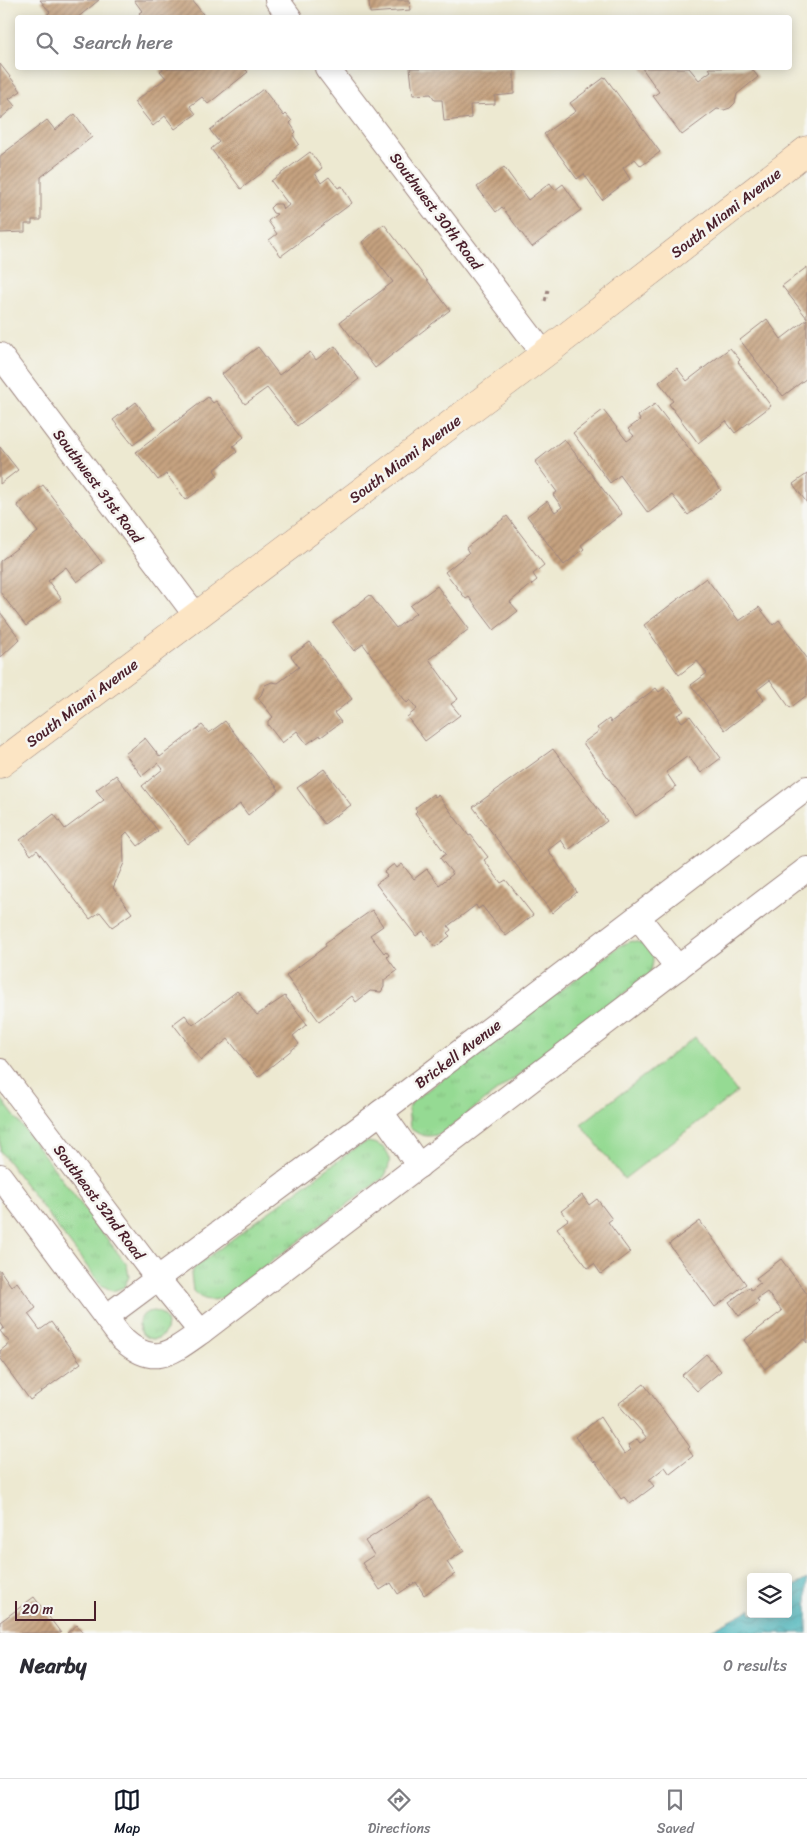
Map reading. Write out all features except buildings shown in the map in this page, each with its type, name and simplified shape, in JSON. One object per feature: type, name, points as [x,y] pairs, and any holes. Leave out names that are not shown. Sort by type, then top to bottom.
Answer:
[{"type":"main road","name":"South Miami Avenue","points":[[0,764],[544,354],[807,150]]},
{"type":"street","points":[[276,0],[288,15]]},
{"type":"street","name":"Southwest 30th Road","points":[[330,70],[544,354]]},
{"type":"street","name":"Southwest 31st Road","points":[[0,355],[197,617]]},
{"type":"street","name":"Brickell Avenue","points":[[106,1317],[381,1112],[807,788]]},
{"type":"street","points":[[0,1176],[122,1338],[135,1350],[148,1356],[162,1356],[201,1332],[807,869]]},
{"type":"street","points":[[638,917],[678,968]]},
{"type":"street","name":"Southeast 32nd Road","points":[[0,1071],[157,1278],[201,1332]]},
{"type":"street","points":[[381,1112],[419,1166]]},
{"type":"path","points":[[545,302],[548,290]]},
{"type":"green space","points":[[632,941],[645,945],[652,953],[653,963],[648,976],[442,1133],[425,1136],[410,1128],[408,1109],[413,1101],[621,945]]},
{"type":"green space","points":[[695,1037],[737,1092],[624,1179],[581,1124]]},
{"type":"green space","points":[[0,1097],[127,1265],[129,1277],[124,1287],[113,1291],[101,1285],[0,1151]]},
{"type":"green space","points":[[368,1142],[381,1146],[388,1154],[389,1164],[384,1177],[224,1297],[207,1300],[193,1291],[191,1274],[196,1266],[358,1146]]},
{"type":"green space","points":[[153,1311],[163,1315],[167,1325],[163,1335],[153,1339],[143,1335],[139,1325],[143,1315]]},
{"type":"water","points":[[807,1579],[807,1633],[705,1633],[747,1611],[747,1618],[792,1618],[792,1587]]}]
